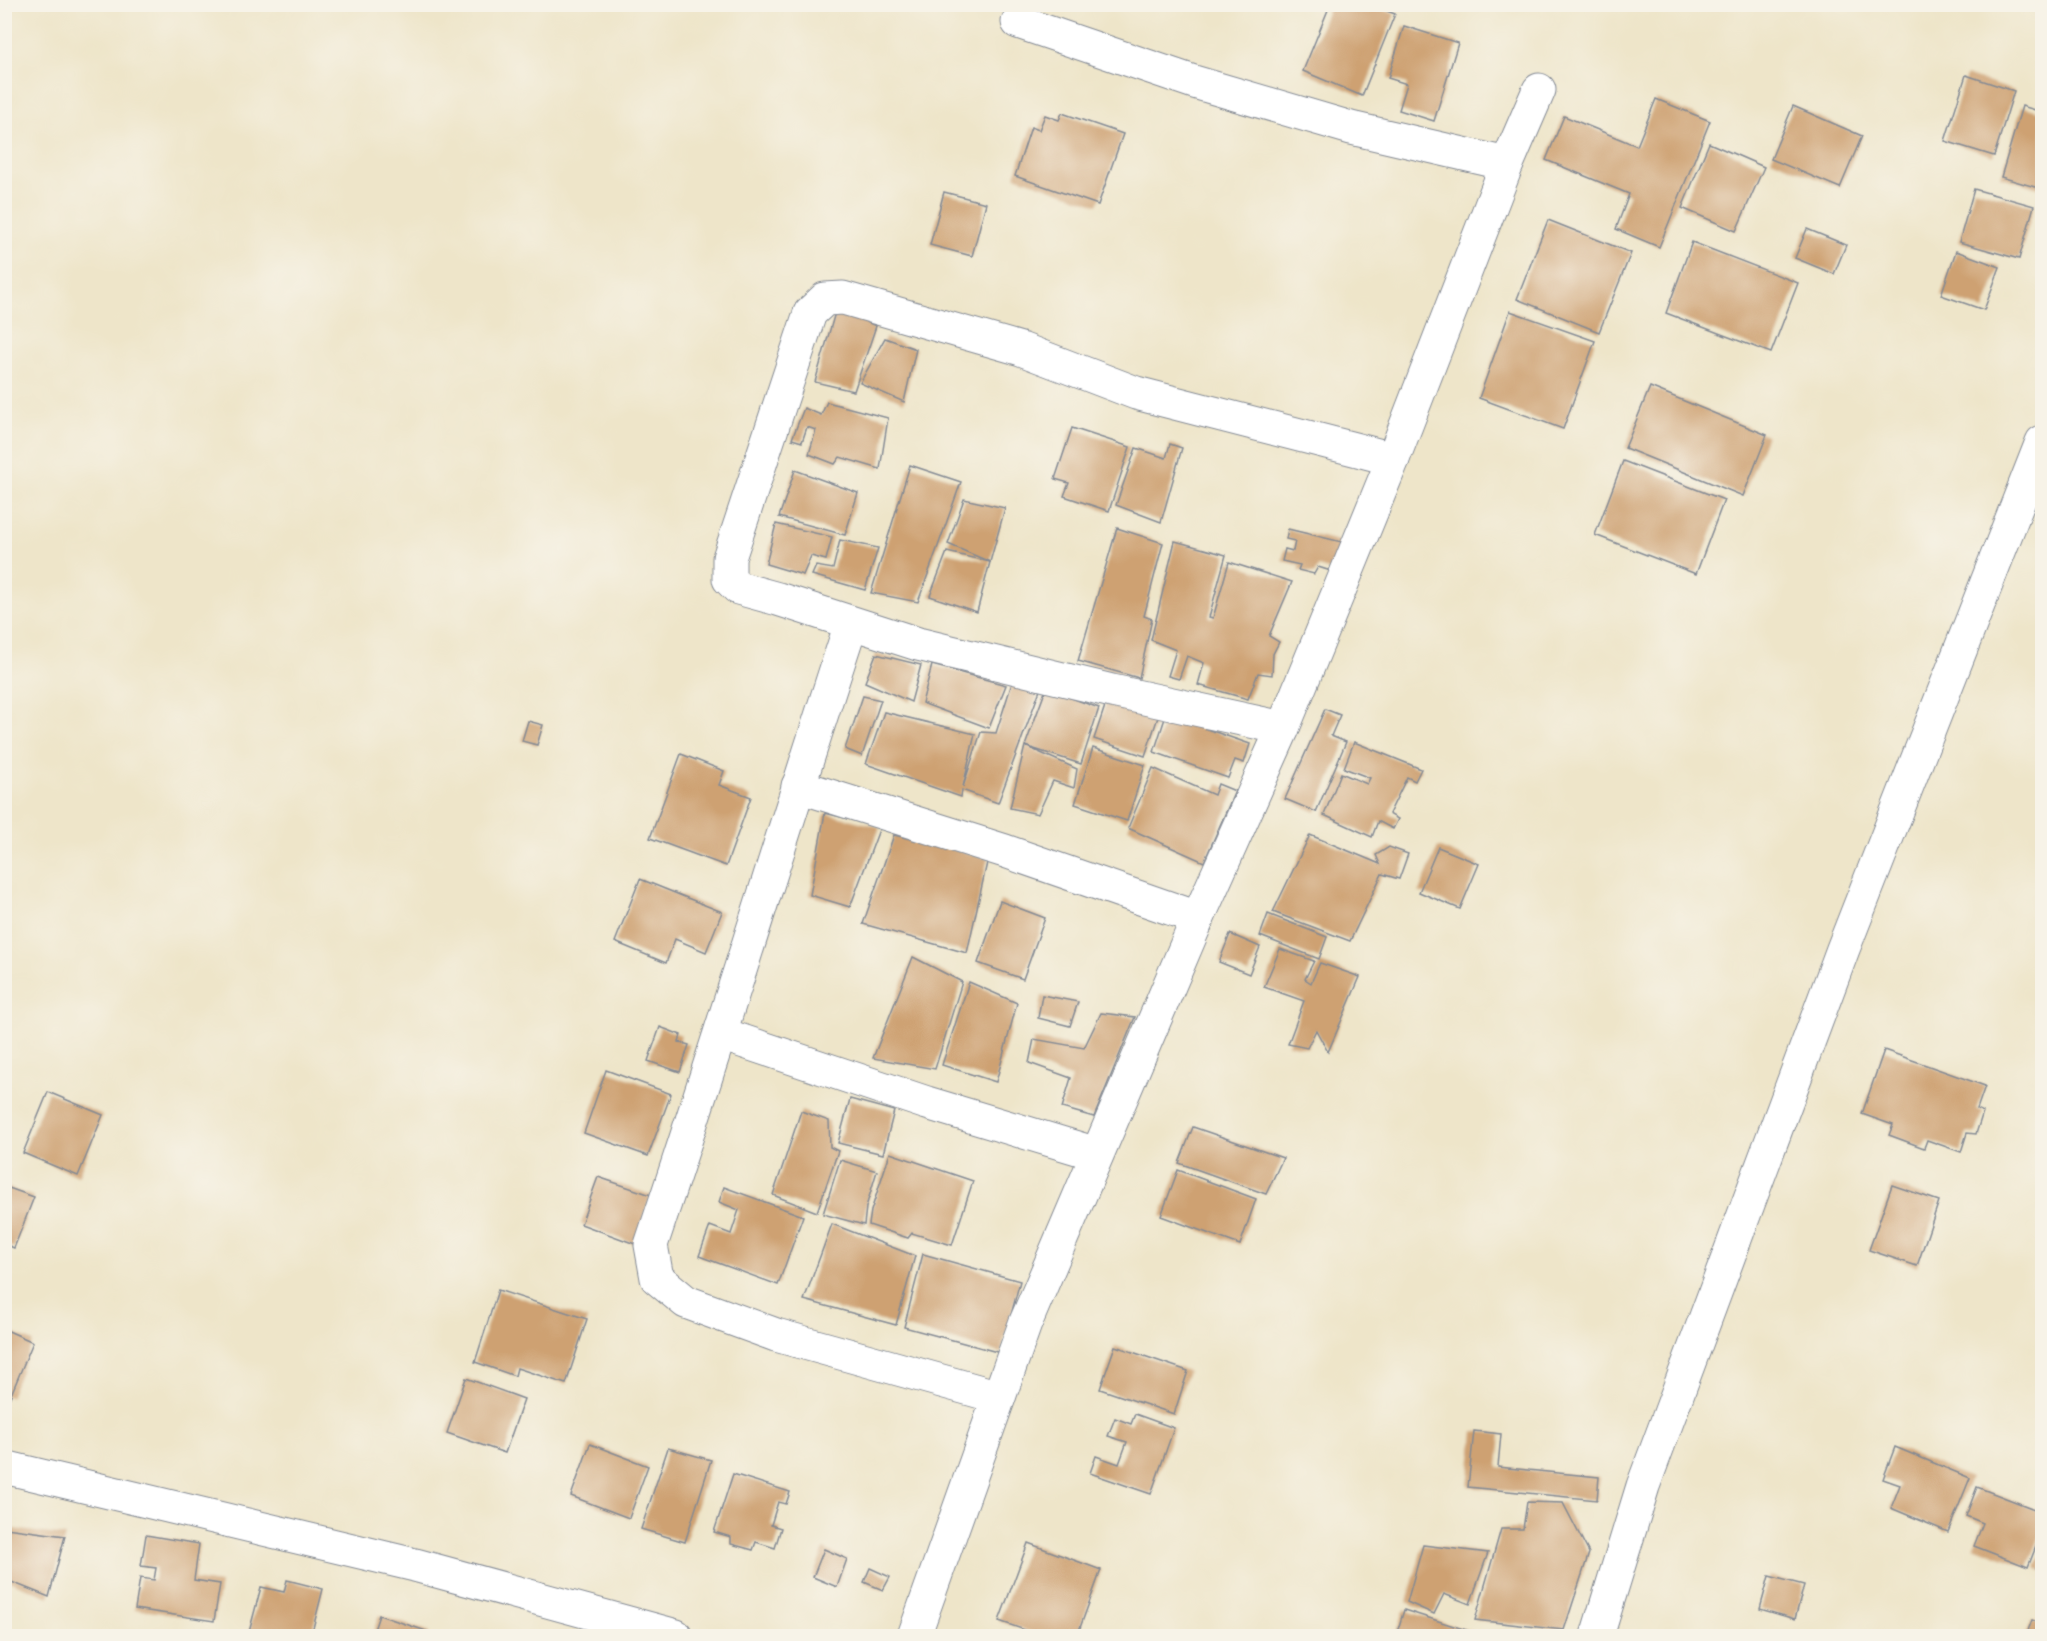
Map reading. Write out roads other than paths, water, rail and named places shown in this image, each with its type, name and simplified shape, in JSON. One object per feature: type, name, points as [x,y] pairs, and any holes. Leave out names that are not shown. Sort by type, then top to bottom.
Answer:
[{"type":"street","points":[[1018,22],[1194,82],[1351,128],[1507,164]]},
{"type":"street","points":[[914,1636],[1025,1324],[1198,918],[1283,728],[1393,459],[1507,164],[1539,90]]},
{"type":"street","points":[[1283,728],[1100,688],[918,644],[738,588],[729,579],[729,558],[810,313],[825,299],[843,298],[1021,349],[1136,393],[1393,459]]},
{"type":"street","points":[[1597,1636],[1642,1486],[1843,949],[2043,442]]},
{"type":"street","points":[[851,624],[721,1034],[651,1245],[657,1278],[686,1302],[776,1335],[999,1397]]},
{"type":"street","points":[[798,786],[1005,851],[1198,918]]},
{"type":"street","points":[[721,1034],[927,1103],[1097,1154]]},
{"type":"street","points":[[4,1467],[415,1564],[676,1636]]}]
